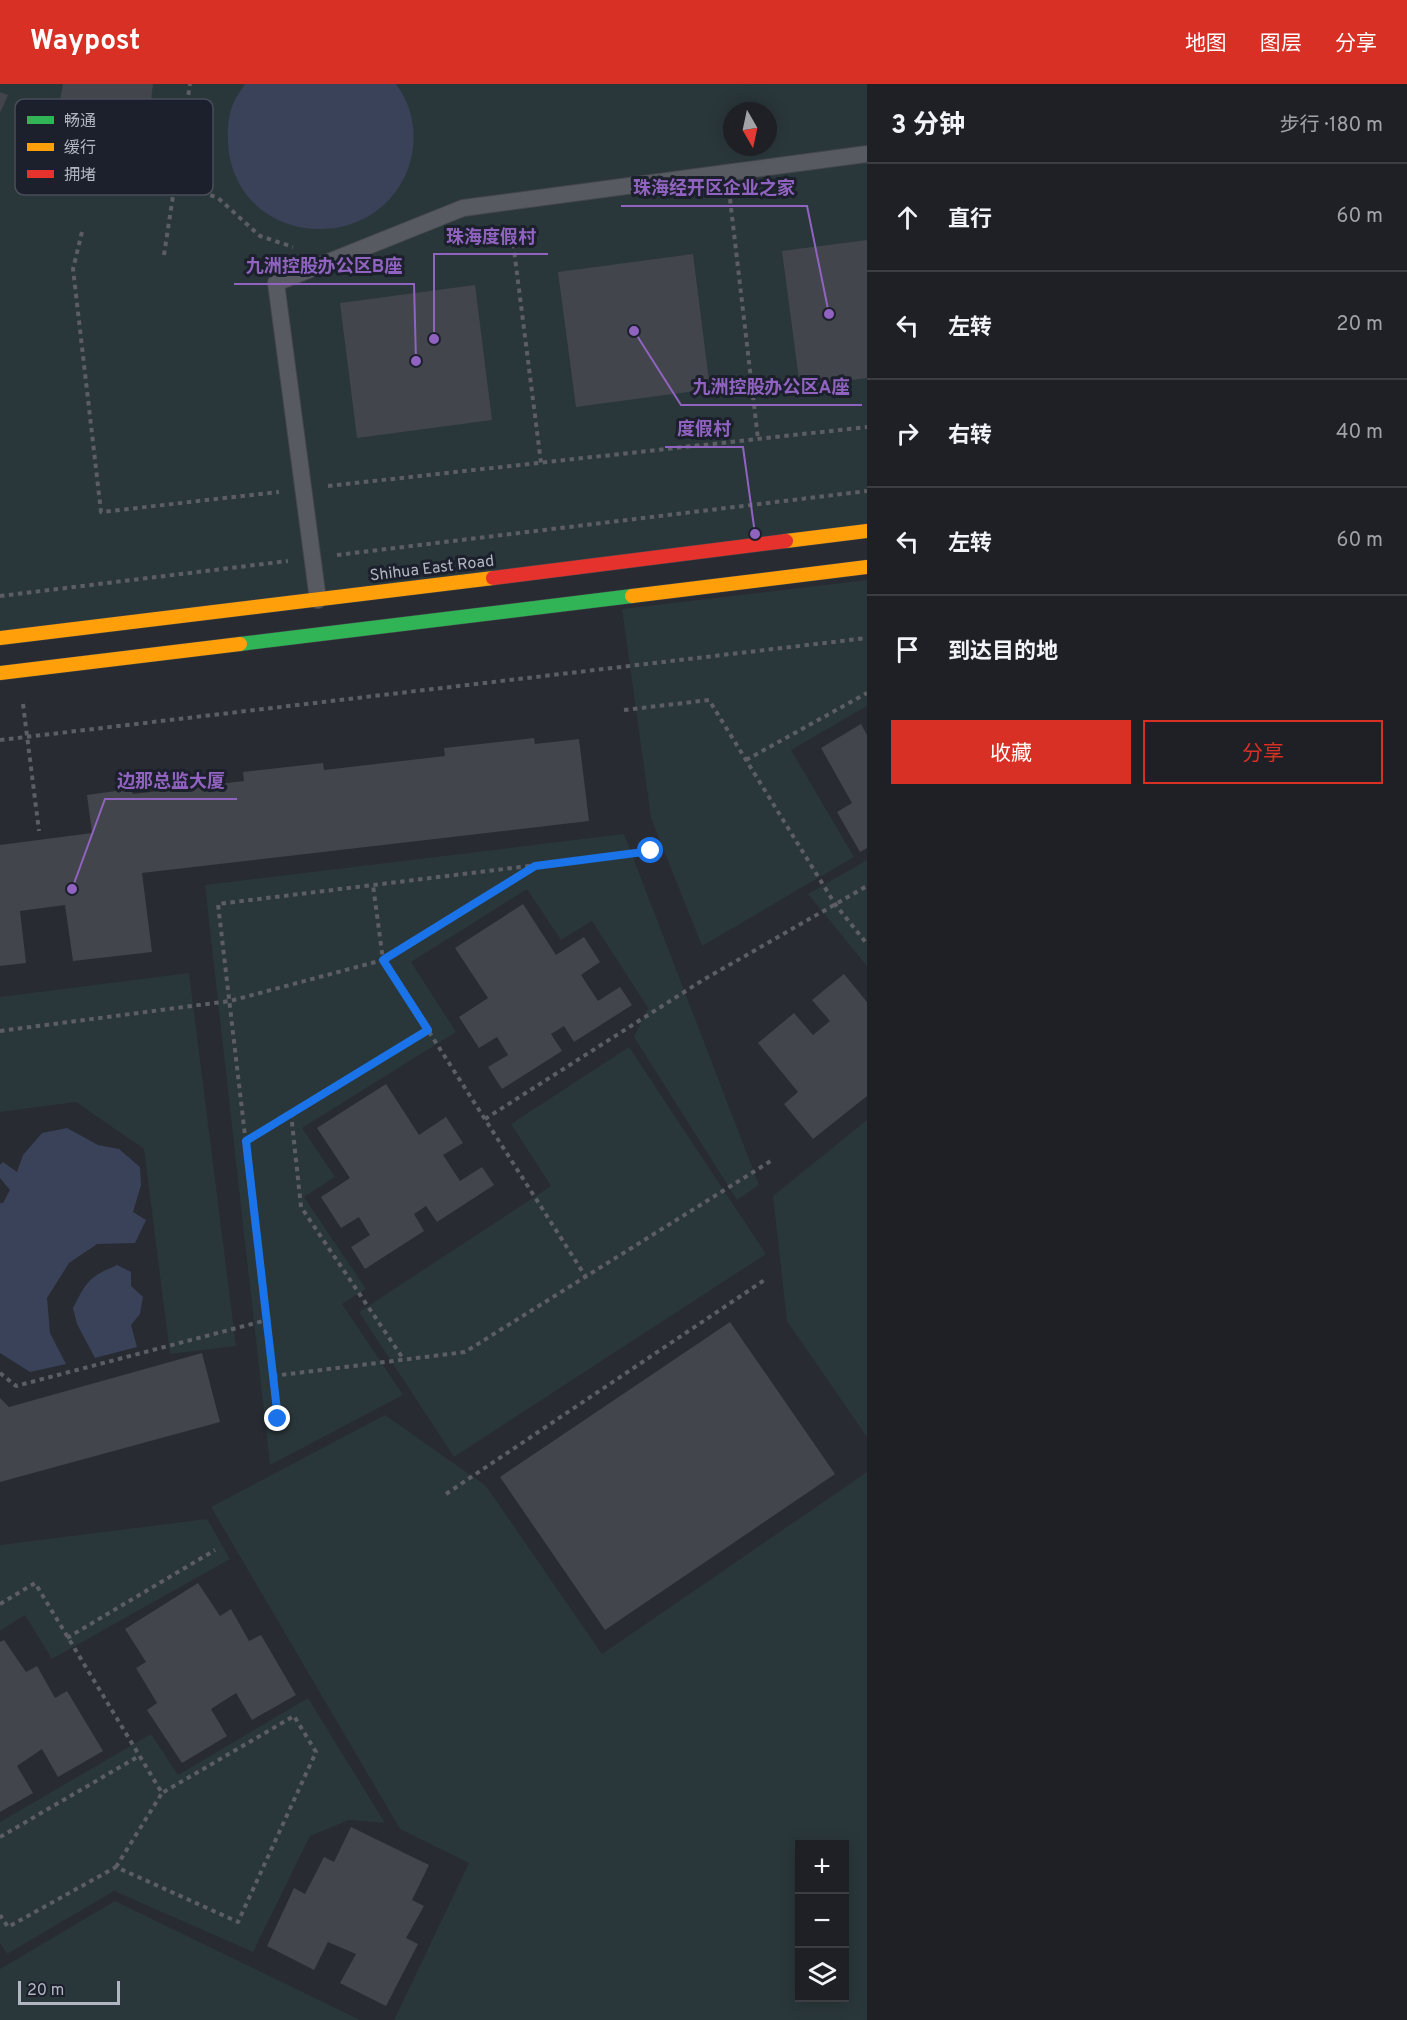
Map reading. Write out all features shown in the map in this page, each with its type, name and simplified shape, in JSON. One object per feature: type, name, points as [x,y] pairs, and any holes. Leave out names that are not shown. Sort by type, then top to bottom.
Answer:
[{"type":"main road","name":"Shihua East Road","points":[[0,638],[867,531]]},
{"type":"main road","points":[[0,673],[867,567]]},
{"type":"lane","points":[[318,600],[276,283],[463,208],[867,154]]},
{"type":"path","points":[[188,99],[190,84]]},
{"type":"path","points":[[727,173],[758,439]]},
{"type":"path","points":[[164,255],[173,195]]},
{"type":"path","points":[[210,195],[218,198],[260,236],[297,248]]},
{"type":"path","points":[[508,202],[541,463]]},
{"type":"path","points":[[82,232],[73,269],[101,512],[867,427]]},
{"type":"path","points":[[0,596],[867,491]]},
{"type":"path","points":[[0,740],[867,638]]},
{"type":"path","points":[[19,671],[39,831]]},
{"type":"path","points":[[746,760],[867,693]]},
{"type":"path","points":[[624,710],[709,700],[835,904],[867,944]]},
{"type":"path","points":[[278,1419],[218,904],[651,851]]},
{"type":"path","points":[[0,1031],[230,1001],[383,960],[535,866]]},
{"type":"path","points":[[373,885],[383,960],[586,1277]]},
{"type":"path","points":[[485,1119],[703,980],[867,886]]},
{"type":"path","points":[[246,1141],[428,1030]]},
{"type":"path","points":[[291,1113],[301,1207],[404,1360]]},
{"type":"path","points":[[273,1376],[465,1352],[774,1159]]},
{"type":"path","points":[[446,1494],[766,1279]]},
{"type":"path","points":[[0,1373],[16,1386],[267,1320]]},
{"type":"path","points":[[67,1638],[215,1550]]},
{"type":"path","points":[[0,1604],[35,1583],[162,1793]]},
{"type":"path","points":[[0,1915],[8,1927],[116,1867],[162,1793],[294,1716],[316,1752],[238,1922],[116,1867]]},
{"type":"path","points":[[0,1837],[139,1756]]},
{"type":"shaded area","points":[[0,84],[867,84],[867,530],[0,637]]},
{"type":"shaded area","points":[[867,580],[867,706],[791,750],[854,857],[702,946],[651,818],[622,609]]},
{"type":"shaded area","points":[[624,834],[759,1185],[737,1200],[634,1037],[648,1008],[592,921],[561,940],[527,889],[411,962],[456,1032],[302,1128],[335,1177],[304,1197],[366,1289],[342,1304],[403,1395],[270,1465],[205,885]]},
{"type":"shaded area","points":[[867,860],[867,966],[808,894]]},
{"type":"shaded area","points":[[189,973],[236,1346],[170,1354],[144,1149],[76,1102],[0,1112],[0,997]]},
{"type":"shaded area","points":[[629,1047],[766,1254],[454,1457],[359,1312],[551,1186],[511,1124]]},
{"type":"shaded area","points":[[867,1120],[867,1437],[787,1321],[773,1196]]},
{"type":"shaded area","points":[[385,1415],[486,1486],[602,1654],[867,1472],[867,2020],[394,2020],[469,1863],[400,1829],[211,1507]]},
{"type":"shaded area","points":[[207,1519],[230,1559],[52,1659],[25,1615],[0,1631],[0,1545]]},
{"type":"shaded area","points":[[308,1698],[385,1823],[349,1820],[310,1836],[253,1952],[114,1891],[7,1954],[0,1943],[0,1822],[151,1734],[178,1775]]},
{"type":"shaded area","points":[[115,1901],[360,2020],[0,2020],[0,1969]]},
{"type":"water","points":[[245,84],[396,84],[407,103],[414,134],[409,166],[393,195],[370,215],[342,226],[313,229],[284,223],[259,208],[240,185],[229,153],[228,134],[231,110]]},
{"type":"water","points":[[67,1128],[98,1145],[119,1149],[140,1167],[141,1185],[133,1212],[146,1220],[135,1243],[97,1244],[69,1263],[47,1298],[50,1333],[66,1364],[30,1372],[0,1353],[0,1203],[3,1203],[10,1190],[0,1178],[0,1165],[3,1162],[17,1172],[23,1155],[42,1133]]},
{"type":"water","points":[[117,1265],[131,1272],[131,1286],[143,1297],[140,1314],[131,1325],[137,1347],[95,1358],[77,1324],[73,1308],[94,1277]]},
{"type":"building","points":[[63,84],[153,84],[151,99],[60,99]]},
{"type":"building","points":[[0,92],[8,95],[0,113]]},
{"type":"building","points":[[867,240],[867,378],[800,387],[782,251]]},
{"type":"building","points":[[693,254],[710,389],[576,407],[558,272]]},
{"type":"building","points":[[475,285],[492,420],[357,438],[340,303]]},
{"type":"building","points":[[861,724],[867,735],[867,848],[860,852],[837,812],[852,803],[821,748]]},
{"type":"building","points":[[534,738],[535,744],[579,739],[589,821],[142,873],[152,952],[73,961],[65,905],[20,911],[26,963],[0,966],[0,845],[92,833],[87,795],[130,789],[133,794],[244,781],[243,772],[323,763],[324,770],[445,756],[444,748]]},
{"type":"building","points":[[523,904],[556,955],[584,937],[600,962],[581,975],[598,1001],[620,987],[632,1005],[574,1042],[564,1026],[551,1034],[562,1051],[502,1089],[488,1067],[508,1055],[497,1037],[479,1048],[459,1017],[488,998],[455,948]]},
{"type":"building","points":[[844,974],[867,1002],[867,1096],[813,1139],[784,1104],[798,1092],[758,1043],[794,1013],[813,1035],[830,1021],[812,1000]]},
{"type":"building","points":[[386,1084],[419,1135],[446,1117],[463,1143],[443,1155],[460,1181],[482,1167],[494,1185],[437,1222],[426,1206],[414,1214],[424,1231],[365,1269],[351,1247],[370,1235],[359,1217],[341,1228],[321,1197],[350,1178],[317,1128]]},
{"type":"building","points":[[730,1322],[835,1474],[605,1630],[500,1477]]},
{"type":"building","points":[[202,1353],[220,1422],[0,1482],[0,1398],[9,1407]]},
{"type":"building","points":[[198,1583],[220,1616],[231,1609],[249,1641],[261,1635],[296,1695],[252,1720],[236,1693],[211,1709],[227,1736],[182,1763],[147,1710],[157,1703],[136,1668],[146,1662],[125,1629]]},
{"type":"building","points":[[4,1640],[26,1672],[37,1666],[55,1698],[67,1691],[103,1751],[58,1777],[42,1749],[17,1766],[33,1793],[0,1812],[0,1642]]},
{"type":"building","points":[[351,1827],[429,1865],[412,1900],[424,1906],[406,1938],[418,1944],[386,2006],[340,1983],[356,1954],[328,1942],[314,1970],[267,1946],[294,1888],[305,1894],[324,1857],[334,1862]]},
{"type":"traffic: fast","points":[[240,644],[632,596]]},
{"type":"traffic: slow","points":[[786,541],[867,531]]},
{"type":"traffic: slow","points":[[632,596],[867,567]]},
{"type":"traffic: slow","points":[[0,638],[493,578]]},
{"type":"traffic: slow","points":[[0,673],[240,644]]},
{"type":"traffic: jam","points":[[493,578],[786,541]]},
{"type":"place","name":"珠海经开区企业之家","points":[[829,314]]},
{"type":"place","name":"九洲控股办公区A座","points":[[634,331]]},
{"type":"place","name":"珠海度假村","points":[[434,339]]},
{"type":"place","name":"九洲控股办公区B座","points":[[416,361]]},
{"type":"place","name":"度假村","points":[[755,534]]},
{"type":"place","name":"边那总监大厦","points":[[72,889]]},
{"type":"route","points":[[278,1419],[246,1141],[428,1030],[383,960],[535,866],[651,851]]}]
